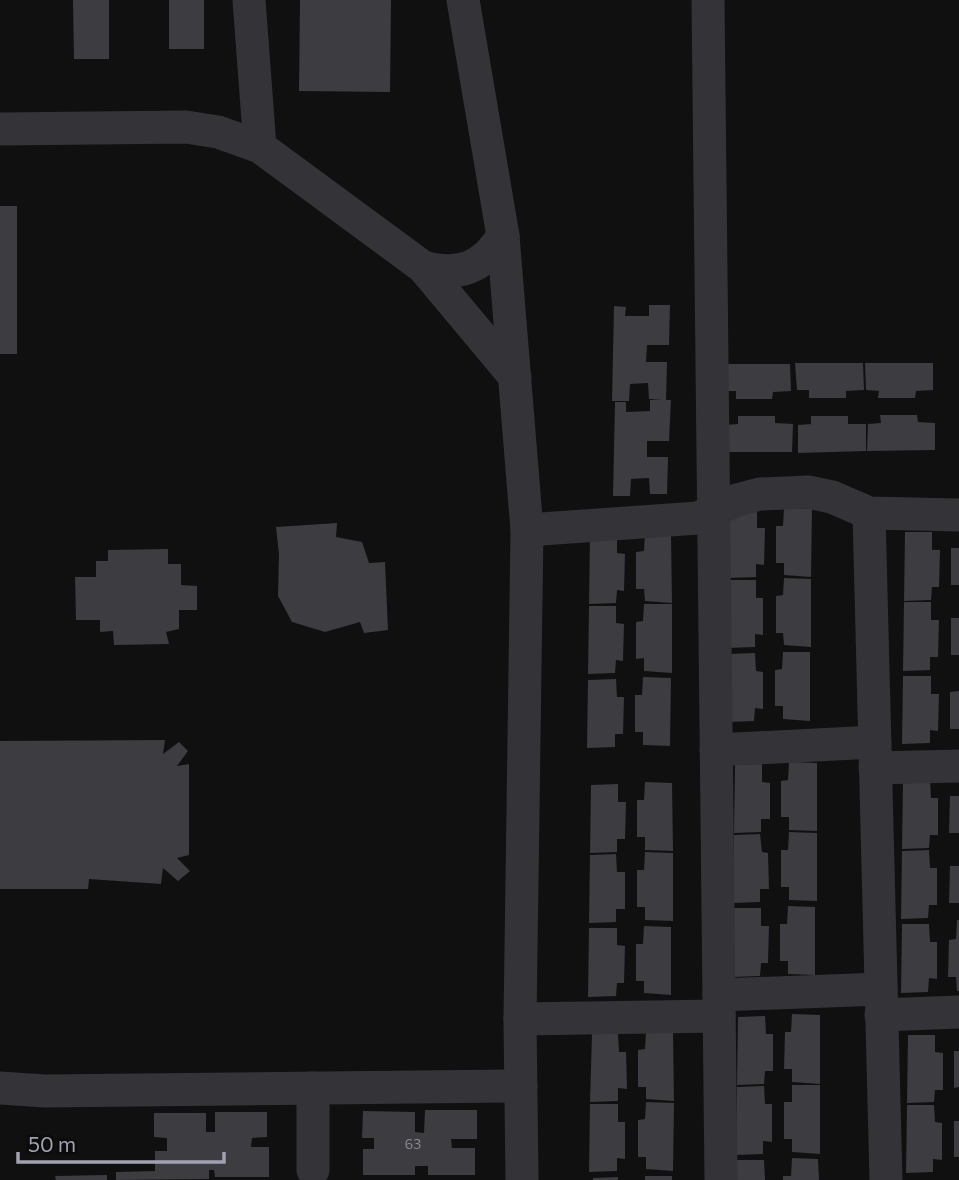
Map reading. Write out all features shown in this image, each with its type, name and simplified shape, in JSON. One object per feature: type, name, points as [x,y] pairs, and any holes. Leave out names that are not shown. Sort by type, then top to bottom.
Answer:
[{"type":"street","points":[[249,0],[260,147]]},
{"type":"street","points":[[463,0],[503,236],[527,530],[520,1019],[522,1180]]},
{"type":"street","points":[[708,0],[721,1180]]},
{"type":"street","points":[[0,129],[186,127],[218,132],[260,147],[423,267],[515,377]]},
{"type":"street","points":[[423,267],[439,271],[456,271],[471,267],[486,258],[503,236]]},
{"type":"street","points":[[527,530],[698,518],[737,500],[760,494],[808,492],[832,497],[869,513],[959,515]]},
{"type":"street","points":[[869,513],[886,1180]]},
{"type":"street","points":[[716,750],[875,755],[959,766]]},
{"type":"street","points":[[520,1019],[719,1005],[881,1002],[959,1012]]},
{"type":"street","points":[[0,1088],[45,1091],[521,1086]]},
{"type":"street","points":[[313,1088],[313,1170]]},
{"type":"building","points":[[73,0],[109,0],[109,59],[74,59]]},
{"type":"building","points":[[169,0],[204,0],[204,49],[169,49]]},
{"type":"building","points":[[300,0],[391,0],[390,92],[299,91]]},
{"type":"building","points":[[0,206],[17,206],[17,354],[0,354]]},
{"type":"building","points":[[649,305],[670,305],[669,345],[647,345],[646,362],[667,362],[666,400],[671,400],[669,441],[647,441],[647,457],[668,457],[667,494],[650,494],[649,478],[631,479],[630,496],[613,496],[615,402],[626,402],[626,412],[650,411],[650,400],[661,399],[649,399],[648,383],[630,384],[629,401],[612,401],[614,306],[626,307],[625,316],[649,316]]},
{"type":"building","points":[[795,363],[863,363],[864,390],[846,391],[846,398],[809,398],[809,390],[797,390]]},
{"type":"building","points":[[865,363],[933,363],[933,390],[916,391],[915,398],[878,398],[879,391],[866,390]]},
{"type":"building","points":[[722,364],[790,364],[791,391],[773,392],[772,399],[736,399],[736,391],[723,391]]},
{"type":"building","points":[[880,415],[917,415],[918,422],[935,423],[935,450],[867,451],[868,424],[881,423]]},
{"type":"building","points":[[738,416],[775,416],[775,423],[793,424],[792,452],[724,452],[725,425],[738,424]]},
{"type":"building","points":[[811,416],[848,416],[848,424],[866,424],[866,451],[798,453],[798,425],[811,424]]},
{"type":"building","points":[[784,508],[812,509],[811,577],[784,575],[784,563],[776,563],[776,526],[783,526]]},
{"type":"building","points":[[729,510],[757,510],[757,528],[765,528],[764,565],[756,564],[756,577],[728,578]]},
{"type":"building","points":[[337,523],[336,537],[362,542],[369,563],[385,562],[388,630],[364,633],[360,622],[325,632],[292,622],[278,596],[279,554],[276,527]]},
{"type":"building","points":[[905,532],[932,532],[932,550],[940,550],[939,587],[932,587],[931,600],[904,601]]},
{"type":"building","points":[[645,534],[671,534],[672,603],[645,601],[644,589],[636,589],[636,552],[644,551]]},
{"type":"building","points":[[590,536],[617,536],[617,553],[625,554],[624,591],[617,590],[616,603],[589,604]]},
{"type":"building","points":[[951,548],[959,548],[959,585],[951,585]]},
{"type":"building","points":[[168,549],[168,564],[181,564],[181,585],[197,586],[197,610],[179,610],[179,629],[166,632],[169,644],[114,645],[113,631],[100,632],[100,620],[76,620],[75,577],[96,577],[96,561],[108,561],[108,550]]},
{"type":"building","points":[[784,578],[811,579],[811,647],[784,645],[783,633],[776,633],[776,596],[783,595]]},
{"type":"building","points":[[728,580],[756,580],[756,598],[763,598],[763,635],[755,634],[755,647],[727,648]]},
{"type":"building","points":[[904,602],[931,602],[931,620],[939,620],[938,657],[930,657],[930,670],[903,671]]},
{"type":"building","points":[[644,604],[672,604],[672,673],[644,671],[644,658],[636,659],[636,622],[643,621]]},
{"type":"building","points":[[589,606],[616,606],[616,623],[624,624],[623,661],[616,660],[615,673],[588,674]]},
{"type":"building","points":[[951,618],[959,618],[959,655],[951,655]]},
{"type":"building","points":[[783,652],[810,652],[810,721],[783,719],[783,706],[775,706],[775,670],[782,669]]},
{"type":"building","points":[[755,653],[756,671],[763,672],[763,709],[755,708],[754,721],[727,722],[728,654]]},
{"type":"building","points":[[903,676],[931,676],[931,694],[939,694],[938,731],[930,730],[930,743],[902,744]]},
{"type":"building","points":[[643,677],[671,678],[670,746],[643,745],[643,732],[635,732],[635,695],[642,695]]},
{"type":"building","points":[[616,679],[617,697],[624,697],[623,734],[615,734],[615,747],[587,748],[588,680]]},
{"type":"building","points":[[959,691],[959,729],[950,729],[950,692]]},
{"type":"building","points":[[165,740],[163,754],[179,742],[188,751],[177,766],[189,764],[189,855],[177,858],[190,871],[178,881],[163,868],[161,884],[89,879],[88,889],[0,889],[0,741]]},
{"type":"building","points":[[789,762],[817,763],[817,831],[789,830],[789,817],[781,817],[781,781],[788,780]]},
{"type":"building","points":[[762,764],[762,782],[770,783],[770,819],[761,819],[761,832],[734,833],[735,765]]},
{"type":"building","points":[[903,780],[930,780],[931,798],[938,798],[938,835],[930,835],[929,848],[902,849]]},
{"type":"building","points":[[645,782],[672,783],[673,851],[645,850],[645,837],[637,837],[637,800],[644,800]]},
{"type":"building","points":[[618,784],[618,802],[626,802],[625,839],[617,839],[617,852],[590,853],[591,785]]},
{"type":"building","points":[[950,796],[959,796],[959,833],[949,833]]},
{"type":"building","points":[[789,832],[817,833],[817,901],[789,900],[789,887],[781,887],[781,850],[788,850]]},
{"type":"building","points":[[760,834],[762,852],[768,853],[769,889],[760,889],[760,902],[733,903],[734,835]]},
{"type":"building","points":[[929,850],[930,868],[937,868],[937,905],[929,905],[928,918],[901,919],[902,851]]},
{"type":"building","points":[[645,852],[673,853],[673,921],[645,920],[645,907],[637,907],[637,870],[644,870]]},
{"type":"building","points":[[616,854],[617,872],[625,872],[625,909],[616,909],[616,922],[589,923],[590,855]]},
{"type":"building","points":[[950,866],[959,866],[959,903],[949,903]]},
{"type":"building","points":[[788,906],[815,907],[815,975],[788,974],[788,961],[780,961],[780,924],[787,924]]},
{"type":"building","points":[[733,908],[761,908],[761,926],[769,926],[768,963],[761,963],[760,976],[733,977]]},
{"type":"building","points":[[957,920],[959,991],[956,977],[948,977],[949,940],[956,939]]},
{"type":"building","points":[[902,924],[929,924],[930,942],[937,942],[937,979],[929,978],[928,992],[901,993]]},
{"type":"building","points":[[644,926],[671,927],[671,995],[644,993],[644,981],[636,981],[636,944],[643,944]]},
{"type":"building","points":[[589,928],[617,928],[617,945],[625,946],[624,983],[617,983],[616,996],[588,997]]},
{"type":"building","points":[[792,1014],[820,1015],[820,1084],[792,1082],[792,1069],[784,1069],[785,1032],[791,1032]]},
{"type":"building","points":[[765,1016],[766,1034],[773,1034],[773,1071],[765,1071],[764,1084],[737,1085],[738,1017]]},
{"type":"building","points":[[646,1032],[673,1032],[674,1101],[646,1099],[646,1087],[638,1087],[638,1050],[645,1049]]},
{"type":"building","points":[[592,1034],[618,1034],[619,1052],[626,1052],[627,1089],[618,1088],[618,1101],[590,1102]]},
{"type":"building","points":[[908,1035],[935,1035],[935,1052],[943,1053],[943,1090],[935,1090],[934,1102],[907,1103]]},
{"type":"building","points":[[954,1051],[959,1051],[959,1087],[954,1088]]},
{"type":"building","points":[[792,1085],[820,1085],[820,1154],[792,1152],[792,1139],[784,1139],[784,1102],[792,1102]]},
{"type":"building","points":[[764,1086],[765,1104],[772,1104],[772,1142],[763,1141],[763,1154],[736,1155],[737,1087]]},
{"type":"building","points":[[646,1102],[674,1103],[673,1171],[646,1169],[646,1157],[638,1157],[638,1120],[645,1119]]},
{"type":"building","points":[[590,1104],[618,1104],[618,1122],[625,1122],[625,1159],[617,1158],[617,1171],[589,1172]]},
{"type":"building","points":[[907,1105],[934,1105],[935,1122],[942,1123],[942,1160],[933,1159],[933,1172],[906,1173]]},
{"type":"building","points":[[425,1110],[477,1110],[477,1139],[451,1139],[452,1148],[475,1148],[475,1175],[428,1175],[428,1166],[415,1166],[415,1175],[363,1175],[363,1149],[374,1149],[374,1138],[362,1138],[363,1111],[415,1112],[415,1132],[424,1133]]},
{"type":"building","points":[[215,1112],[267,1112],[267,1137],[252,1138],[251,1147],[269,1147],[269,1177],[215,1177],[214,1170],[209,1170],[209,1179],[116,1180],[116,1172],[155,1171],[155,1151],[167,1151],[167,1138],[154,1137],[154,1113],[206,1113],[206,1132],[215,1132]]},
{"type":"building","points":[[954,1121],[959,1121],[959,1157],[954,1157]]},
{"type":"building","points":[[792,1158],[818,1159],[819,1180],[783,1180],[783,1176],[791,1176]]},
{"type":"building","points":[[737,1160],[764,1160],[765,1180],[736,1180]]},
{"type":"building","points":[[107,1175],[107,1180],[56,1180],[55,1176]]},
{"type":"building","points":[[645,1176],[672,1176],[672,1180],[645,1180]]},
{"type":"building","points":[[618,1177],[618,1180],[593,1180],[593,1178]]}]
